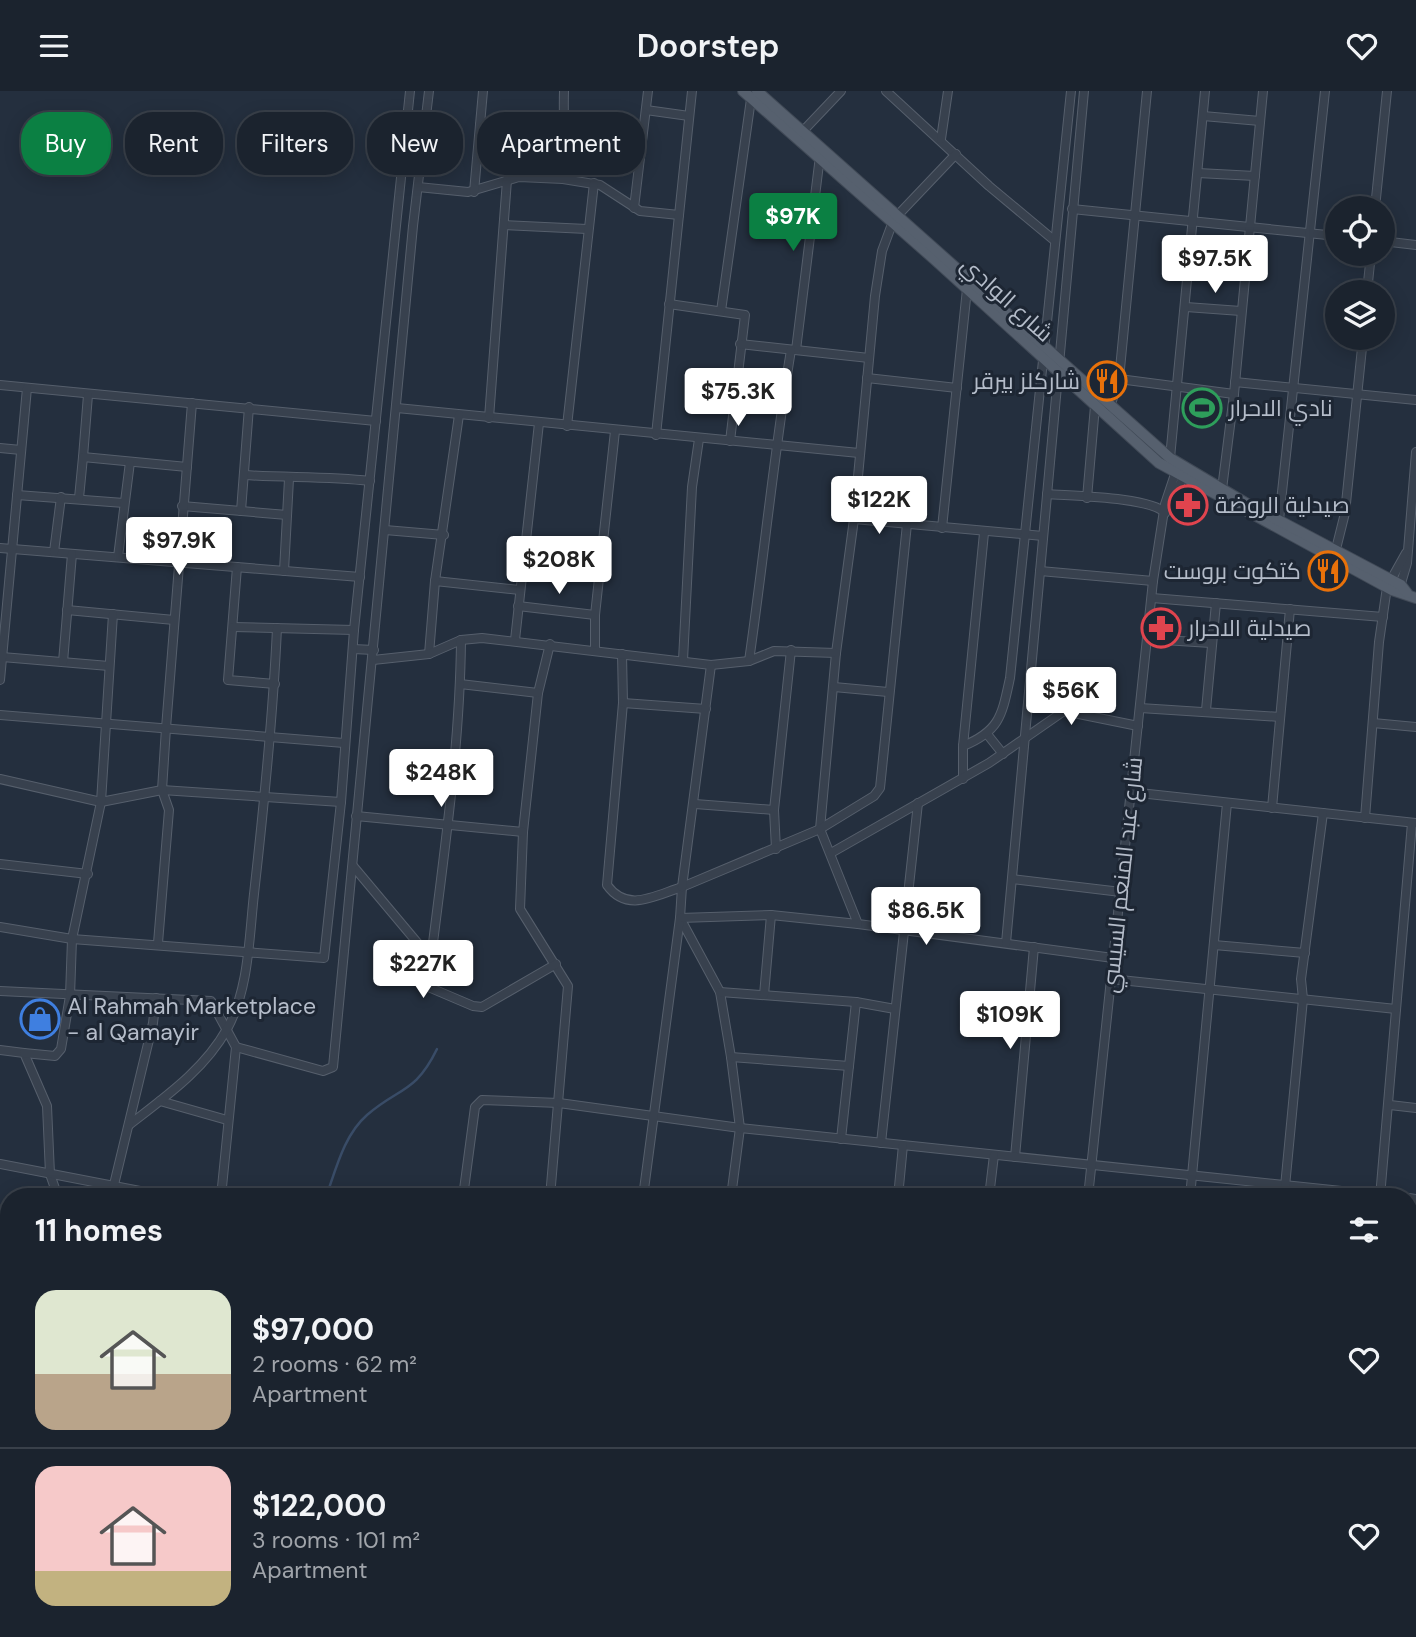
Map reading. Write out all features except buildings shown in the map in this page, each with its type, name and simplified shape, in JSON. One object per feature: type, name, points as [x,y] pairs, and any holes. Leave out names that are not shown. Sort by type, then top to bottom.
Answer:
[{"type":"main road","name":"شارع الوادي","points":[[743,91],[754,95],[803,131],[821,155]]},
{"type":"main road","name":"شارع الوادي","points":[[754,95],[1059,367],[1170,458],[1222,489],[1336,549],[1389,583]]},
{"type":"main road","name":"شارع الوادي","points":[[895,220],[967,289],[1042,352]]},
{"type":"main road","name":"شارع الوادي","points":[[1059,367],[1095,406],[1179,476],[1406,592]]},
{"type":"street","points":[[0,927],[72,939],[158,943],[324,958],[341,801],[354,630],[410,91]]},
{"type":"street","points":[[236,1047],[323,1071],[333,1067],[429,91]]},
{"type":"street","points":[[481,112],[483,91]]},
{"type":"street","points":[[564,91],[564,112]]},
{"type":"street","points":[[645,118],[648,91]]},
{"type":"street","points":[[656,435],[692,91]]},
{"type":"street","points":[[803,131],[841,91]]},
{"type":"street","points":[[886,91],[941,139],[996,193],[1055,241]]},
{"type":"street","points":[[941,139],[948,91]]},
{"type":"street","points":[[963,746],[987,734],[1000,719],[1010,678],[1071,91]]},
{"type":"street","points":[[1006,943],[1084,91]]},
{"type":"street","points":[[1110,407],[1119,379],[1147,91]]},
{"type":"street","points":[[1170,458],[1205,91]]},
{"type":"street","points":[[1222,489],[1236,382],[1263,91]]},
{"type":"street","points":[[1279,520],[1296,386],[1325,91]]},
{"type":"street","points":[[1376,196],[1387,91]]},
{"type":"street","points":[[721,311],[754,95]]},
{"type":"street","points":[[646,110],[689,115]]},
{"type":"street","points":[[1203,116],[1261,121]]},
{"type":"street","points":[[858,924],[820,829],[836,653],[854,519],[881,261],[895,220],[956,154]]},
{"type":"street","points":[[749,661],[768,533],[775,446],[793,350],[821,155]]},
{"type":"street","points":[[474,192],[477,158]]},
{"type":"street","points":[[1198,173],[1255,176]]},
{"type":"street","points":[[563,175],[563,179]]},
{"type":"street","points":[[634,208],[638,175]]},
{"type":"street","points":[[418,187],[474,192],[526,176],[563,179],[594,183],[613,192],[634,208],[679,215]]},
{"type":"street","points":[[489,418],[507,180]]},
{"type":"street","points":[[567,426],[594,183]]},
{"type":"street","points":[[1072,209],[1325,235]]},
{"type":"street","points":[[503,225],[587,229]]},
{"type":"street","points":[[1395,243],[1416,245]]},
{"type":"street","points":[[942,528],[967,289]]},
{"type":"street","points":[[669,304],[744,315],[730,442]]},
{"type":"street","points":[[1186,307],[1241,311]]},
{"type":"street","points":[[740,344],[869,358]]},
{"type":"street","points":[[1336,549],[1345,513],[1362,350]]},
{"type":"street","points":[[867,378],[957,388]]},
{"type":"street","points":[[1119,379],[1234,394]]},
{"type":"street","points":[[1236,382],[1416,400]]},
{"type":"street","points":[[0,385],[376,421]]},
{"type":"street","points":[[0,680],[3,623],[27,388]]},
{"type":"street","points":[[79,498],[88,395]]},
{"type":"street","points":[[379,399],[458,415],[859,453]]},
{"type":"street","points":[[158,943],[169,810],[162,790],[177,562],[192,403]]},
{"type":"street","points":[[1087,498],[1095,406]]},
{"type":"street","points":[[241,511],[249,407]]},
{"type":"street","points":[[429,654],[435,581],[444,535],[458,415]]},
{"type":"street","points":[[515,640],[538,423]]},
{"type":"street","points":[[595,649],[596,615],[615,431]]},
{"type":"street","points":[[683,660],[692,487],[699,439]]},
{"type":"street","points":[[0,449],[21,450]]},
{"type":"street","points":[[1386,601],[1406,592],[1406,553],[1414,494],[1416,452]]},
{"type":"street","points":[[83,457],[187,467]]},
{"type":"street","points":[[118,558],[130,462]]},
{"type":"street","points":[[244,475],[289,479],[324,476],[370,481]]},
{"type":"street","name":"شارع عبد المنعم السيسي","points":[[1089,1188],[1153,581],[1165,513],[1179,476]]},
{"type":"street","points":[[284,571],[289,479]]},
{"type":"street","points":[[1047,494],[1144,503],[1161,507],[1165,513]]},
{"type":"street","points":[[17,495],[124,503]]},
{"type":"street","points":[[54,552],[61,497]]},
{"type":"street","points":[[182,506],[286,515]]},
{"type":"street","points":[[854,519],[984,533],[1043,536]]},
{"type":"street","points":[[622,654],[623,703],[607,885],[615,896],[625,902],[637,902],[682,887],[820,829],[874,796],[880,788],[907,524]]},
{"type":"street","points":[[385,530],[444,535]]},
{"type":"street","points":[[963,779],[963,746],[984,533]]},
{"type":"street","points":[[0,548],[360,577]]},
{"type":"street","points":[[1365,818],[1383,617],[1389,583],[1406,553]]},
{"type":"street","points":[[63,662],[72,554]]},
{"type":"street","points":[[237,567],[228,680],[275,684]]},
{"type":"street","points":[[1040,571],[1153,581]]},
{"type":"street","points":[[435,581],[520,590]]},
{"type":"street","points":[[1152,598],[1383,617]]},
{"type":"street","points":[[1206,710],[1216,603]]},
{"type":"street","points":[[518,606],[596,615]]},
{"type":"street","points":[[1272,808],[1290,609]]},
{"type":"street","points":[[67,610],[174,619]]},
{"type":"street","points":[[1018,610],[1036,612]]},
{"type":"street","points":[[0,1052],[55,1056],[58,1053],[70,996],[72,939],[88,874],[101,802],[113,614]]},
{"type":"street","points":[[233,627],[354,630]]},
{"type":"street","points":[[129,1125],[177,1089],[195,1070],[226,1030],[240,997],[265,795],[277,628]]},
{"type":"street","points":[[1148,639],[1211,643]]},
{"type":"street","points":[[373,660],[429,654],[461,640],[515,640],[711,665],[749,661],[774,652],[791,650],[836,653]]},
{"type":"street","points":[[461,640],[460,684],[447,824],[426,986],[477,1007],[556,964]]},
{"type":"street","points":[[550,644],[538,693],[523,832],[520,909],[568,986],[551,1188]]},
{"type":"street","points":[[353,649],[374,650]]},
{"type":"street","points":[[776,849],[774,810],[791,650]]},
{"type":"street","points":[[2,657],[109,666]]},
{"type":"street","points":[[644,1188],[711,665]]},
{"type":"street","points":[[1031,674],[1043,683],[1064,711],[1138,726]]},
{"type":"street","points":[[460,684],[538,693]]},
{"type":"street","points":[[834,687],[888,692]]},
{"type":"street","points":[[623,703],[706,709]]},
{"type":"street","points":[[1140,708],[1206,710],[1280,717]]},
{"type":"street","points":[[831,853],[963,779],[1064,711]]},
{"type":"street","points":[[0,715],[344,743]]},
{"type":"street","points":[[1373,723],[1416,727]]},
{"type":"street","points":[[987,734],[1003,754]]},
{"type":"street","points":[[0,779],[101,802],[162,790],[341,801]]},
{"type":"street","points":[[1130,792],[1414,823],[1382,1188]]},
{"type":"street","points":[[881,1143],[918,803]]},
{"type":"street","points":[[1191,1188],[1227,803]]},
{"type":"street","points":[[695,804],[774,810]]},
{"type":"street","points":[[1285,1188],[1303,999],[1301,979],[1323,813]]},
{"type":"street","points":[[356,817],[523,832]]},
{"type":"street","points":[[0,864],[88,874]]},
{"type":"street","points":[[353,866],[430,958]]},
{"type":"street","points":[[1012,879],[1121,892]]},
{"type":"street","points":[[680,918],[771,915],[904,929],[1113,958]]},
{"type":"street","points":[[764,995],[771,915]]},
{"type":"street","points":[[1404,915],[1416,916]]},
{"type":"street","points":[[680,918],[720,992],[740,1128],[732,1188]]},
{"type":"street","points":[[1214,945],[1305,953]]},
{"type":"street","points":[[1015,1157],[1034,947]]},
{"type":"street","points":[[1111,979],[1396,1009]]},
{"type":"street","points":[[0,991],[70,996],[209,999],[236,1047],[222,1188]]},
{"type":"street","points":[[720,992],[856,1002],[895,1009]]},
{"type":"street","points":[[114,1186],[156,998]]},
{"type":"street","points":[[841,1139],[856,1002]]},
{"type":"street","points":[[24,1053],[47,1106],[50,1174],[55,1188]]},
{"type":"street","points":[[731,1057],[849,1066]]},
{"type":"street","points":[[160,1101],[228,1120]]},
{"type":"street","points":[[464,1188],[478,1102],[559,1103],[740,1128],[1311,1188]]},
{"type":"street","points":[[1390,1105],[1416,1108]]},
{"type":"street","points":[[899,1188],[903,1145]]},
{"type":"street","points":[[990,1188],[994,1155]]},
{"type":"street","points":[[0,1164],[124,1188]]},
{"type":"waterway","points":[[329,1188],[352,1132],[378,1106],[414,1082],[437,1049]]},
{"type":"place","name":"شاركلز بيرقر","points":[[1107,381]]},
{"type":"place","name":"نادي الاحرار","points":[[1202,408]]},
{"type":"place","name":"صيدلية الروضة","points":[[1188,505]]},
{"type":"place","name":"كتكوت بروست","points":[[1328,571]]},
{"type":"place","name":"صيدلية الاحرار","points":[[1161,628]]},
{"type":"place","name":"Al Rahmah Marketplace - al Qamayir","points":[[40,1019]]}]
